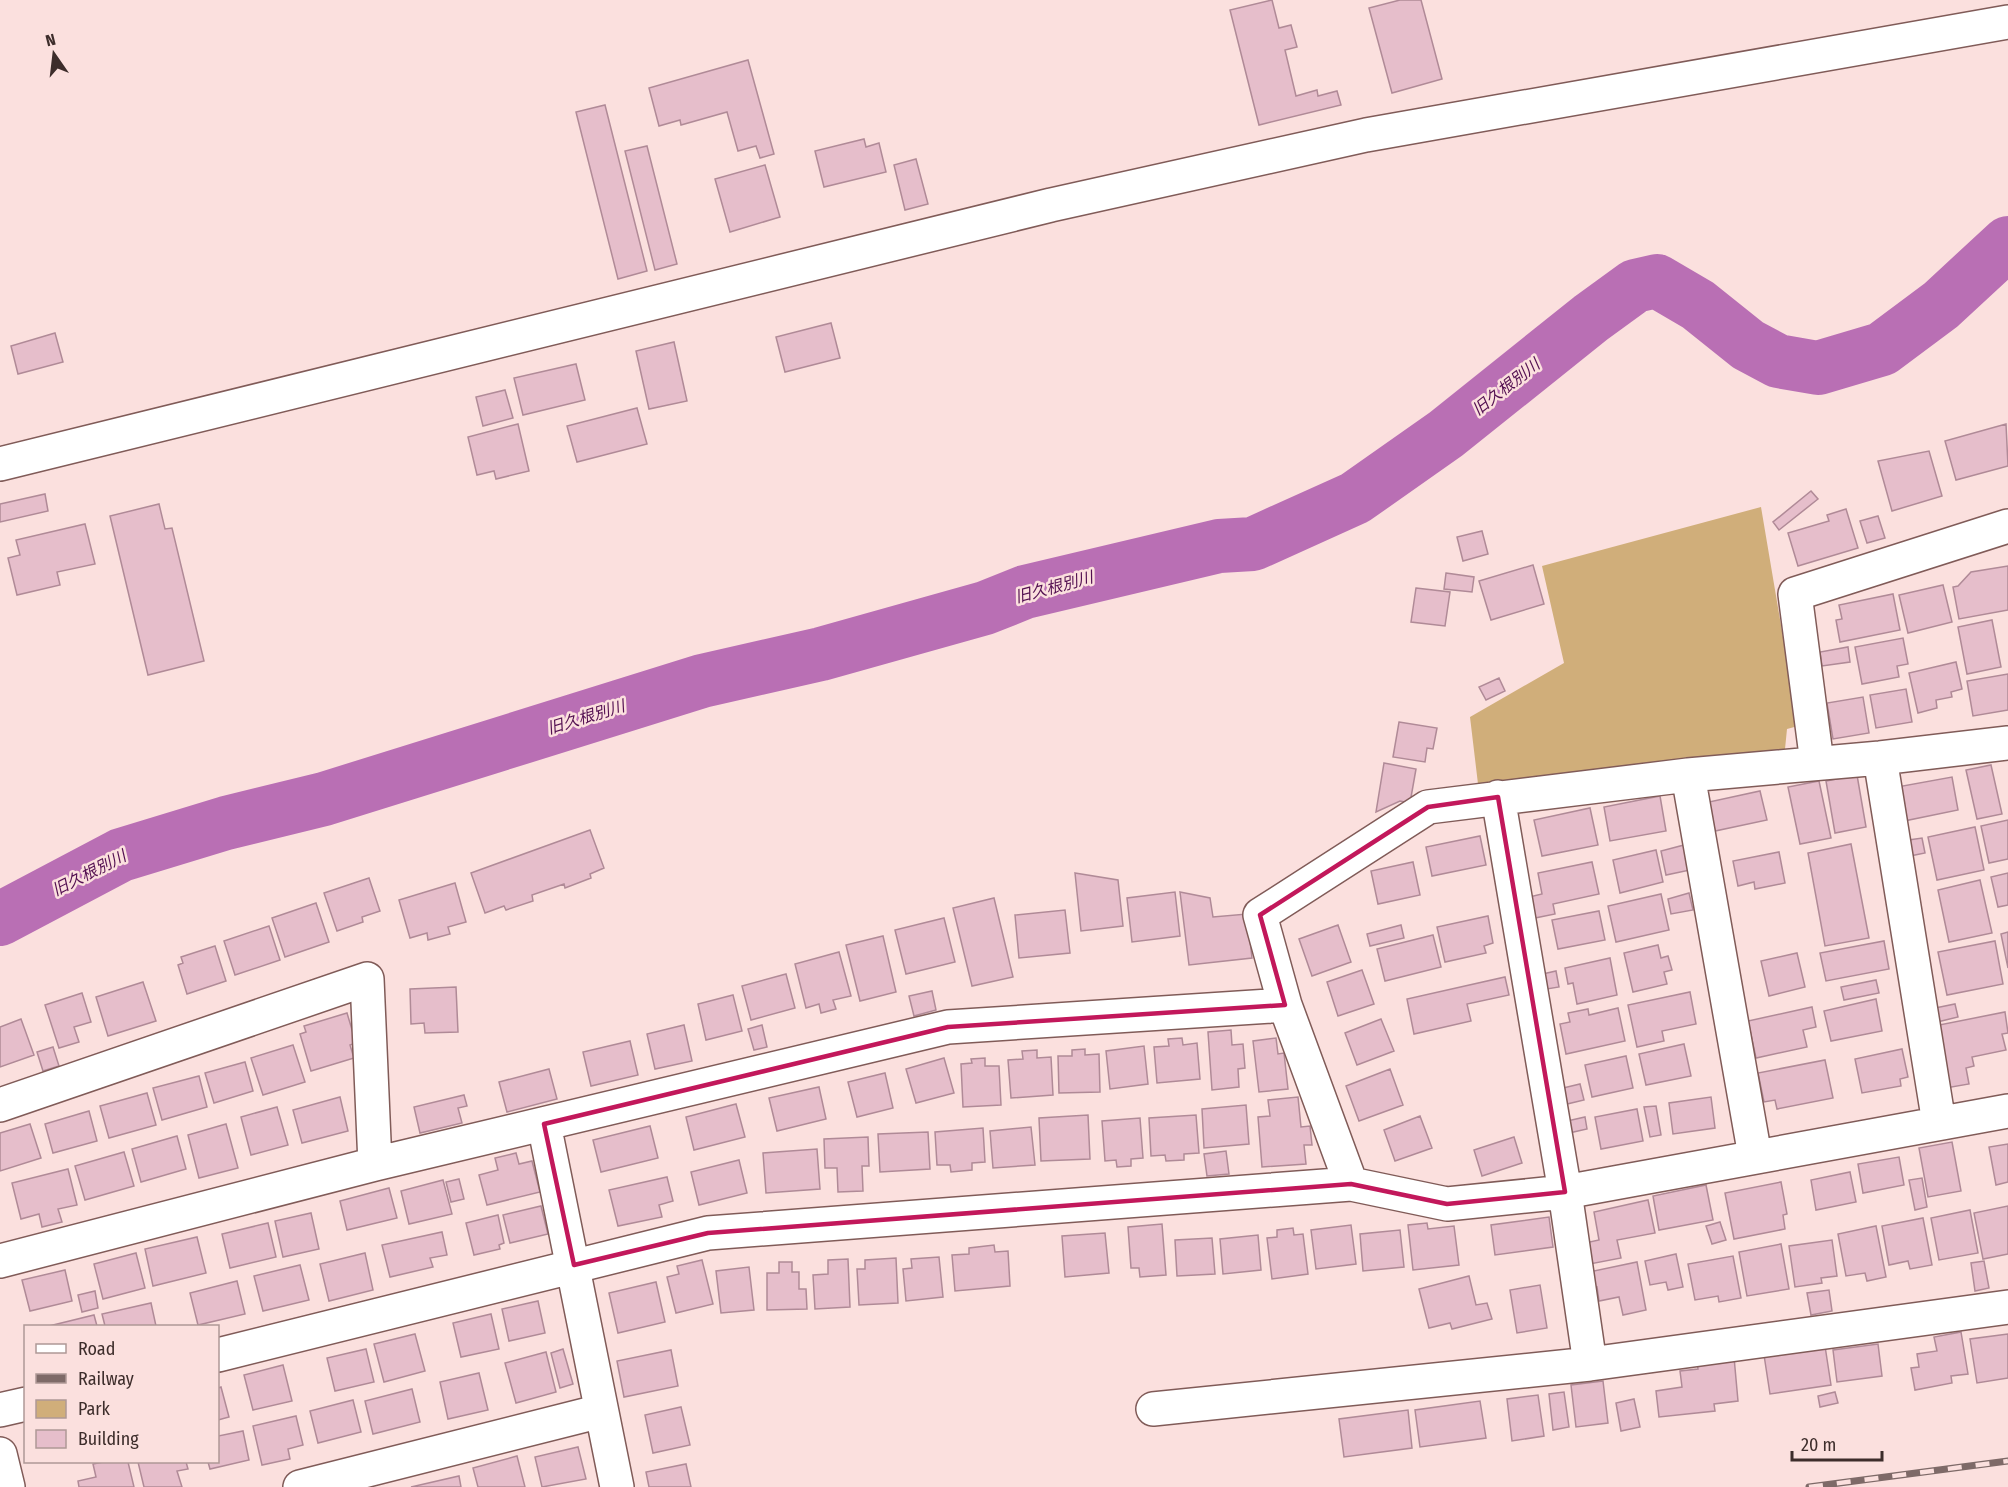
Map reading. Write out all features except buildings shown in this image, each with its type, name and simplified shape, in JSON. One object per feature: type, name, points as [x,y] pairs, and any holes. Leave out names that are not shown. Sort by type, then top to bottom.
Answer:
[{"type":"street","points":[[0,464],[1051,205],[1366,135],[2008,22]]},
{"type":"street","points":[[1817,763],[1795,594],[2008,526]]},
{"type":"street","points":[[1351,1184],[1285,1005],[1260,915],[1428,807],[1688,775],[1880,758],[2008,743]]},
{"type":"street","points":[[1880,758],[1940,1123]]},
{"type":"street","points":[[1688,775],[1755,1156]]},
{"type":"street","points":[[1498,797],[1565,1192],[1590,1364]]},
{"type":"street","points":[[0,1105],[367,979],[375,1164]]},
{"type":"street","points":[[0,1261],[375,1164],[948,1027],[1285,1005]]},
{"type":"street","points":[[219,1355],[708,1233],[1351,1184],[1447,1204],[1565,1192],[2008,1111]]},
{"type":"street","points":[[544,1124],[574,1265],[616,1487]]},
{"type":"street","points":[[1153,1409],[1590,1364],[2008,1307]]},
{"type":"street","points":[[0,1410],[24,1404]]},
{"type":"street","points":[[300,1487],[601,1411]]},
{"type":"street","points":[[0,1454],[8,1487]]},
{"type":"highlighted area","points":[[1498,797],[1565,1192],[1447,1204],[1351,1184],[708,1233],[574,1265],[544,1124],[948,1027],[1285,1005],[1260,915],[1428,807]]},
{"type":"green space","points":[[1761,507],[1798,726],[1787,729],[1785,749],[1478,784],[1470,717],[1564,663],[1542,566]]},
{"type":"waterway","name":"旧久根別川","points":[[0,919],[121,855],[226,823],[324,799],[702,681],[821,654],[985,608],[1025,592],[1219,546],[1253,544],[1355,498],[1446,434],[1591,318],[1635,286],[1657,281],[1698,305],[1748,345],[1778,361],[1818,368],[1882,349],[1941,305],[2008,243]]},
{"type":"railway","points":[[1809,1487],[2008,1461]]}]
